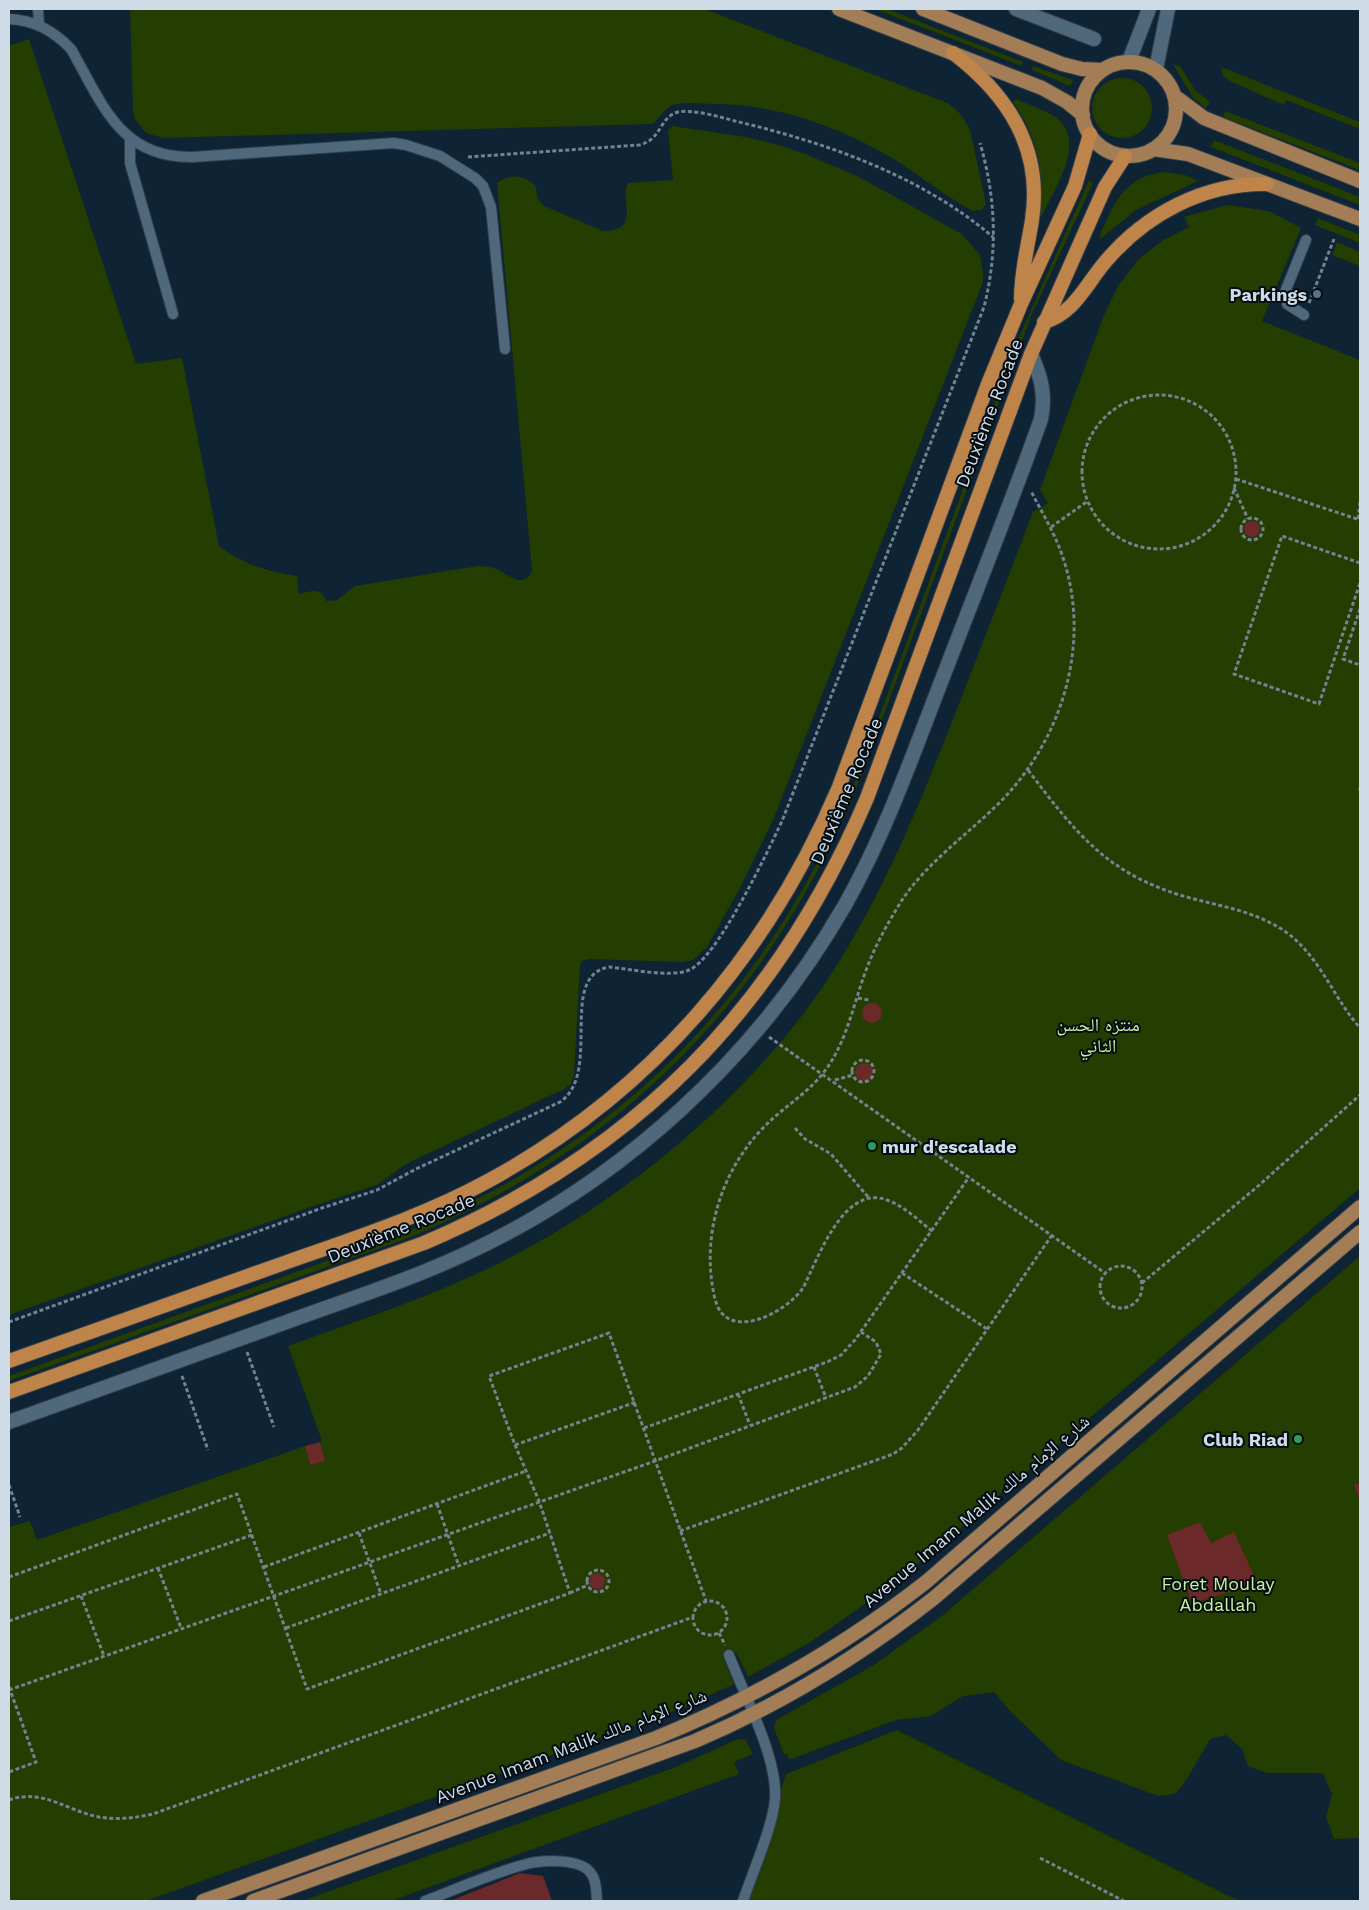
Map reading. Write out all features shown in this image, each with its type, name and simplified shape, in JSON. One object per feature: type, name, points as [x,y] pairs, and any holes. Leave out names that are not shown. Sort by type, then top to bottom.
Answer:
[{"type":"highway","points":[[954,53],[985,81],[1007,107],[1024,138],[1032,162],[1034,199],[1022,269],[1021,304]]},
{"type":"highway","name":"Deuxième Rocade","points":[[9,1361],[412,1217],[450,1200],[523,1161],[564,1133],[624,1088],[684,1030],[762,934],[800,870],[823,825],[839,788],[988,384],[1021,304],[1075,186],[1090,134]]},
{"type":"highway","name":"Deuxième Rocade","points":[[9,1392],[424,1243],[464,1226],[540,1186],[576,1163],[644,1110],[700,1057],[735,1019],[787,950],[810,914],[850,838],[867,798],[1031,354],[1105,187],[1125,156]]},
{"type":"highway","points":[[1044,322],[1058,318],[1070,307],[1109,258],[1147,220],[1162,211],[1212,192],[1249,183],[1267,184]]},
{"type":"main road","points":[[839,9],[1051,92],[1083,115]]},
{"type":"main road","points":[[923,9],[1062,64],[1082,69],[1103,70]]},
{"type":"main road","points":[[1129,61],[1156,69],[1171,86],[1176,97],[1177,112],[1173,127],[1165,140],[1153,149],[1137,156],[1125,156],[1105,149],[1090,134],[1083,115],[1086,89],[1103,70],[1120,62],[1129,61]]},
{"type":"main road","points":[[1176,97],[1204,118],[1360,181]]},
{"type":"main road","points":[[1153,149],[1188,154],[1360,219]]},
{"type":"main road","name":"Avenue Imam Malik شارع الإمام مالك","points":[[203,1901],[656,1738],[746,1698],[840,1644],[926,1582],[1360,1208]]},
{"type":"main road","name":"Avenue Imam Malik شارع الإمام مالك","points":[[254,1901],[664,1753],[753,1715],[848,1661],[934,1598],[1360,1232]]},
{"type":"street","points":[[1016,9],[1094,39]]},
{"type":"street","points":[[1129,61],[1149,9]]},
{"type":"street","points":[[1156,69],[1168,9]]},
{"type":"street","points":[[9,1422],[405,1278],[465,1254],[531,1220],[594,1180],[653,1135],[707,1085],[758,1029],[804,969],[835,920],[880,836],[1021,476],[1044,406],[1042,380],[1031,354]]},
{"type":"lane","points":[[38,9],[39,25]]},
{"type":"lane","points":[[9,19],[39,25],[52,31],[72,49],[111,120],[130,139],[153,152],[179,158],[394,143],[418,147],[445,159],[475,178],[488,196],[491,207],[505,349]]},
{"type":"lane","points":[[130,139],[130,163],[173,314]]},
{"type":"lane","points":[[1304,315],[1291,309],[1285,298],[1285,292],[1306,240]]},
{"type":"lane","points":[[729,1655],[771,1759],[775,1801],[743,1901]]},
{"type":"lane","points":[[425,1901],[524,1864],[553,1862],[573,1863],[586,1867],[592,1875],[597,1901]]},
{"type":"path","points":[[445,159],[639,145],[646,143],[657,135],[667,118],[684,111],[765,128],[845,154],[941,198],[994,237]]},
{"type":"path","points":[[9,1322],[322,1208],[369,1194],[416,1168],[560,1102],[572,1091],[578,1076],[584,991],[589,977],[609,967],[681,972],[689,970],[704,960],[752,881],[797,786],[978,326],[989,287],[994,237],[992,199],[980,143]]},
{"type":"path","points":[[1304,315],[1334,239]]},
{"type":"path","points":[[1168,395],[1187,400],[1205,410],[1230,440],[1234,453],[1236,479],[1234,488],[1225,512],[1208,531],[1185,544],[1173,547],[1147,547],[1122,538],[1102,522],[1088,501],[1084,488],[1083,462],[1091,436],[1098,425],[1123,404],[1141,397],[1168,395]]},
{"type":"path","points":[[932,1231],[894,1203],[869,1198],[848,1210],[833,1229],[803,1288],[789,1304],[772,1315],[748,1321],[734,1321],[723,1314],[717,1304],[710,1266],[715,1220],[724,1186],[737,1161],[753,1138],[824,1073],[838,1047],[878,942],[905,896],[929,866],[996,807],[1028,770],[1040,753],[1059,715],[1066,690],[1073,637],[1069,579],[1051,527],[1021,476]]},
{"type":"path","points":[[1236,479],[1359,520],[1360,502]]},
{"type":"path","points":[[1234,488],[1248,519]]},
{"type":"path","points":[[1051,527],[1088,501]]},
{"type":"path","points":[[1248,519],[1257,519],[1263,526],[1261,536],[1254,540],[1245,538],[1241,530],[1244,521],[1248,519]]},
{"type":"path","points":[[1360,563],[1282,536],[1234,674],[1320,704],[1360,583]]},
{"type":"path","points":[[1360,609],[1343,659],[1360,665]]},
{"type":"path","points":[[1338,649],[1345,652]]},
{"type":"path","points":[[1028,770],[1059,811],[1093,849],[1126,874],[1165,891],[1255,915],[1298,941],[1310,954],[1360,1028]]},
{"type":"path","points":[[1360,788],[1358,793],[1360,793]]},
{"type":"path","points":[[858,998],[869,1000]]},
{"type":"path","points":[[758,1029],[834,1080],[1104,1273]]},
{"type":"path","points":[[860,1061],[871,1063],[874,1068],[872,1079],[867,1082],[856,1079],[853,1075],[855,1064],[860,1061]]},
{"type":"path","points":[[834,1080],[853,1075]]},
{"type":"path","points":[[1142,1283],[1257,1187],[1360,1095]]},
{"type":"path","points":[[795,1128],[805,1139],[831,1154],[869,1198]]},
{"type":"path","points":[[644,1428],[814,1367],[841,1355],[861,1332],[970,1177]]},
{"type":"path","points":[[680,1530],[893,1454],[902,1448],[918,1430],[1052,1235]]},
{"type":"path","points":[[1126,1266],[1134,1270],[1142,1283],[1140,1297],[1135,1303],[1122,1309],[1115,1308],[1103,1300],[1100,1293],[1101,1279],[1104,1273],[1111,1268],[1126,1266]]},
{"type":"path","points":[[902,1273],[987,1329]]},
{"type":"path","points":[[9,1772],[36,1762],[9,1689],[655,1461],[826,1398],[862,1382],[880,1359],[879,1346],[861,1332]]},
{"type":"path","points":[[570,1593],[539,1502],[489,1376],[610,1333],[706,1601]]},
{"type":"path","points":[[242,1338],[274,1427]]},
{"type":"path","points":[[177,1361],[208,1450]]},
{"type":"path","points":[[814,1367],[826,1398]]},
{"type":"path","points":[[738,1394],[750,1425]]},
{"type":"path","points":[[515,1445],[636,1402]]},
{"type":"path","points":[[263,1567],[526,1472]]},
{"type":"path","points":[[9,1485],[20,1517]]},
{"type":"path","points":[[9,1577],[237,1494],[308,1689],[588,1585]]},
{"type":"path","points":[[437,1504],[459,1566]]},
{"type":"path","points":[[286,1628],[550,1532]]},
{"type":"path","points":[[359,1533],[381,1594]]},
{"type":"path","points":[[9,1621],[252,1536]]},
{"type":"path","points":[[158,1568],[181,1628]]},
{"type":"path","points":[[595,1570],[604,1571],[610,1578],[608,1587],[604,1590],[595,1591],[588,1585],[588,1576],[595,1570]]},
{"type":"path","points":[[81,1596],[104,1656]]},
{"type":"path","points":[[706,1601],[716,1602],[725,1609],[728,1619],[724,1630],[719,1633],[707,1635],[697,1629],[693,1617],[697,1607],[706,1601]]},
{"type":"path","points":[[9,1800],[24,1796],[38,1796],[82,1812],[115,1818],[153,1814],[693,1617]]},
{"type":"path","points":[[1040,1858],[1124,1901]]},
{"type":"green space","points":[[130,9],[705,9],[952,106],[962,116],[971,134],[986,204],[981,210],[973,211],[877,149],[834,129],[788,114],[742,105],[684,103],[673,105],[666,109],[651,124],[163,138],[146,133],[135,119],[133,111]]},
{"type":"green space","points":[[875,9],[887,9],[1023,62],[1022,66]]},
{"type":"green space","points":[[29,39],[136,364],[182,358],[219,546],[247,563],[297,576],[299,594],[316,591],[322,594],[326,601],[337,600],[355,586],[478,566],[494,568],[519,580],[524,580],[532,571],[497,183],[502,180],[512,177],[527,179],[536,186],[537,198],[544,206],[603,231],[615,230],[622,226],[626,220],[626,190],[628,183],[673,180],[668,131],[672,126],[746,137],[803,153],[857,176],[962,234],[980,255],[983,282],[774,818],[740,888],[707,947],[693,960],[683,962],[588,959],[582,961],[580,966],[574,1075],[571,1084],[564,1089],[406,1164],[377,1185],[9,1315],[9,46]]},
{"type":"green space","points":[[1173,64],[1180,66],[1195,90],[1210,102],[1206,108],[1193,98]]},
{"type":"green space","points":[[1033,66],[1073,80],[1070,86],[1032,70]]},
{"type":"green space","points":[[1221,67],[1360,122],[1360,129],[1286,100],[1284,105],[1230,81],[1223,76]]},
{"type":"green space","points":[[1122,78],[1138,83],[1143,87],[1147,92],[1152,108],[1147,124],[1143,129],[1138,133],[1122,138],[1106,133],[1101,129],[1097,124],[1092,108],[1097,92],[1101,87],[1106,83]]},
{"type":"green space","points":[[1016,99],[1056,118],[1067,132],[1068,156],[1059,182],[1042,216],[1039,215],[1040,183],[1034,142],[1029,129],[1013,102]]},
{"type":"green space","points":[[1225,111],[1360,163],[1360,170],[1223,117]]},
{"type":"green space","points":[[1214,140],[1360,197],[1360,205],[1211,147]]},
{"type":"green space","points":[[1163,172],[1185,175],[1198,181],[1136,210],[1100,239],[1108,217],[1123,192],[1144,177]]},
{"type":"green space","points":[[1089,180],[1093,183],[1031,316],[863,771],[828,850],[787,923],[740,990],[686,1052],[627,1107],[561,1156],[489,1200],[411,1237],[9,1381],[9,1376],[409,1231],[487,1194],[559,1151],[625,1102],[684,1048],[737,988],[783,921],[825,848],[860,769],[1019,337]]},
{"type":"green space","name":"منتزه الحسن الثاني","points":[[1227,205],[1269,211],[1301,228],[1262,321],[1360,360],[1360,1188],[897,1582],[809,1643],[748,1677],[736,1652],[723,1657],[734,1684],[685,1707],[146,1901],[9,1901],[9,1527],[30,1521],[37,1540],[305,1446],[310,1465],[324,1461],[320,1442],[322,1441],[288,1346],[467,1278],[496,1265],[566,1225],[609,1198],[690,1134],[729,1098],[764,1061],[797,1022],[826,982],[863,920],[896,855],[952,722],[1033,512],[1048,503],[1040,490],[1104,315],[1118,286],[1138,260],[1150,250],[1162,241],[1189,227],[1184,217]]},
{"type":"green space","points":[[1318,218],[1360,235],[1360,243],[1315,225]]},
{"type":"green space","points":[[1337,242],[1360,252],[1360,266],[1332,255]]},
{"type":"green space","name":"Foret Moulay Abdallah","points":[[1360,1256],[1360,1838],[1334,1839],[1326,1817],[1332,1794],[1323,1773],[1267,1773],[1248,1766],[1242,1749],[1226,1735],[1210,1739],[1187,1779],[1175,1794],[1158,1796],[1061,1760],[1011,1712],[994,1692],[963,1696],[931,1716],[896,1720],[789,1760],[787,1754],[784,1755],[774,1728],[776,1720],[874,1665],[943,1615]]},
{"type":"green space","points":[[897,1730],[1239,1901],[744,1901],[786,1774]]},
{"type":"green space","points":[[738,1739],[746,1740],[753,1754],[734,1762],[739,1774],[391,1901],[302,1901],[676,1767]]},
{"type":"building","points":[[1249,521],[1255,521],[1260,526],[1258,535],[1249,537],[1244,532],[1244,526]]},
{"type":"building","points":[[872,1003],[879,1006],[882,1013],[879,1020],[872,1023],[865,1020],[862,1013],[865,1006]]},
{"type":"building","points":[[864,1063],[870,1066],[873,1072],[870,1078],[864,1081],[858,1078],[855,1072],[858,1066]]},
{"type":"building","points":[[320,1442],[325,1461],[310,1465],[305,1446]]},
{"type":"building","points":[[1360,1483],[1360,1500],[1354,1485]]},
{"type":"building","points":[[1200,1522],[1211,1543],[1234,1532],[1257,1582],[1192,1604],[1167,1535]]},
{"type":"building","points":[[594,1573],[600,1573],[605,1578],[603,1587],[594,1589],[589,1584],[589,1578]]},
{"type":"building","points":[[520,1873],[543,1876],[552,1901],[450,1901]]},
{"type":"place","name":"Parkings","points":[[1317,294]]},
{"type":"place","name":"mur d'escalade","points":[[872,1146]]},
{"type":"place","name":"Club Riad","points":[[1298,1439]]}]
